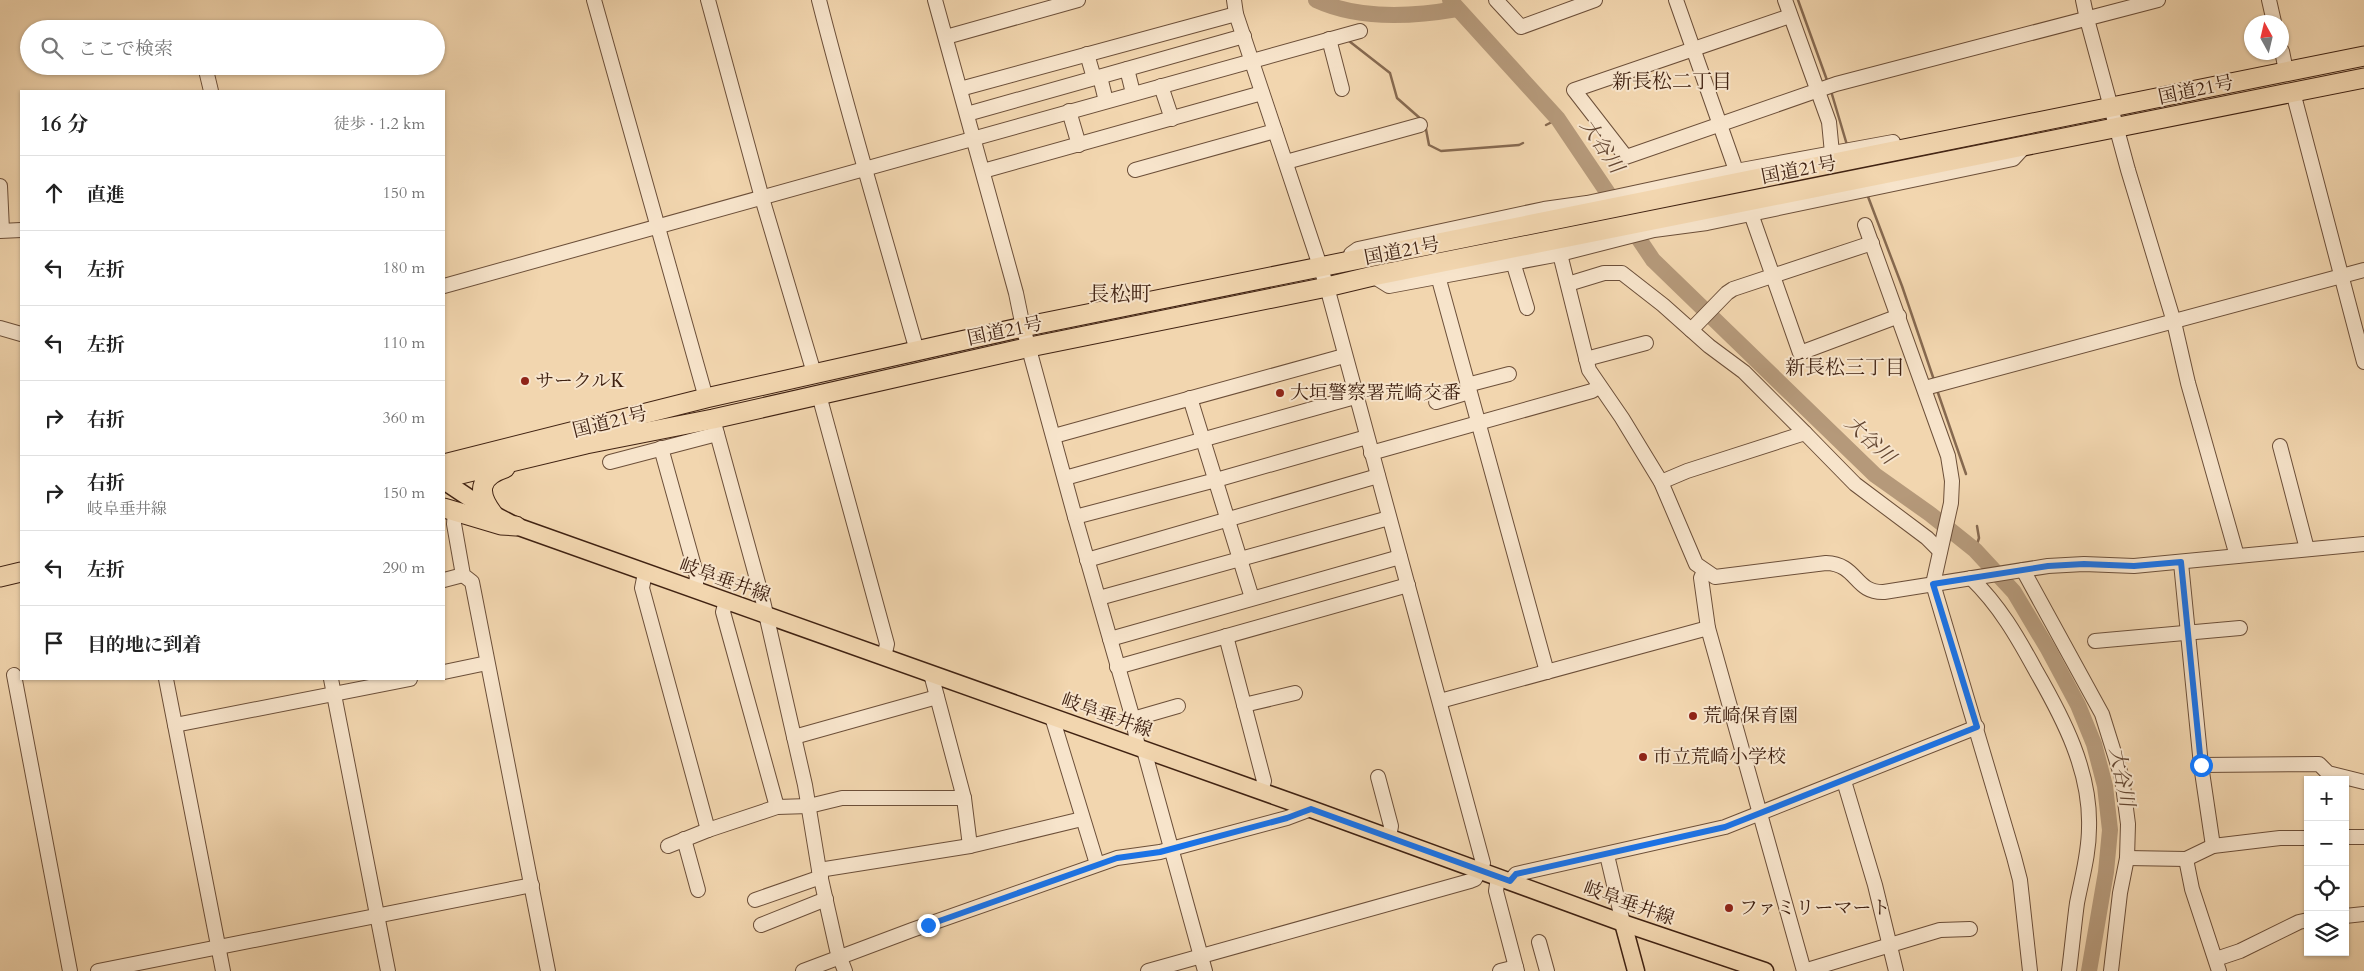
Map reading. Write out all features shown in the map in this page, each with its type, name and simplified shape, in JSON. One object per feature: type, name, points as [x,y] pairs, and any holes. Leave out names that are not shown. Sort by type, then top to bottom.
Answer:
[{"type":"highway","name":"国道21号","points":[[445,464],[706,398],[1023,326],[1321,268],[1591,207],[1838,157],[1874,155],[2364,56]]},
{"type":"highway","name":"国道21号","points":[[445,480],[586,444],[715,426],[819,395],[1030,347],[1373,276],[1606,235],[1866,184],[2024,147],[2364,78]]},
{"type":"highway","points":[[493,514],[484,502],[482,493],[487,478],[494,472],[554,456],[586,444]]},
{"type":"highway","points":[[449,509],[501,525],[516,526]]},
{"type":"highway","points":[[0,577],[20,572]]},
{"type":"main road","name":"岐阜垂井線","points":[[445,481],[493,514],[516,526],[1261,791],[1623,923],[1764,971]]},
{"type":"main road","points":[[1623,923],[1636,971]]},
{"type":"street","points":[[594,0],[706,398]]},
{"type":"street","points":[[708,0],[762,198],[814,373]]},
{"type":"street","points":[[819,0],[849,119],[866,170],[917,351]]},
{"type":"street","points":[[935,0],[983,171],[1075,517],[1141,749],[1173,849],[1205,971]]},
{"type":"street","points":[[946,37],[1078,0]]},
{"type":"street","points":[[1148,971],[1470,881],[1475,879],[1483,858],[1321,268],[1236,14],[1234,0]]},
{"type":"street","points":[[1496,0],[1521,27],[1595,0]]},
{"type":"street","points":[[1676,0],[1692,50],[1737,173]]},
{"type":"street","points":[[1785,0],[1790,16],[1826,88],[1829,122],[1838,157]]},
{"type":"street","points":[[2083,0],[2111,107],[2174,322],[2188,383],[2237,556]]},
{"type":"street","points":[[1790,16],[1574,90],[1626,157],[1826,88],[2158,0]]},
{"type":"street","points":[[2269,0],[2272,15]]},
{"type":"street","points":[[960,89],[1236,14]]},
{"type":"street","points":[[445,286],[866,170],[1360,30]]},
{"type":"street","points":[[967,114],[1244,36]]},
{"type":"street","points":[[1329,39],[1342,89]]},
{"type":"street","points":[[1087,54],[1106,101]]},
{"type":"street","points":[[2284,60],[2286,71]]},
{"type":"street","points":[[1127,69],[1133,93]]},
{"type":"street","points":[[207,75],[211,90]]},
{"type":"street","points":[[1161,86],[1172,119]]},
{"type":"street","points":[[2293,92],[2364,362]]},
{"type":"street","points":[[983,171],[1262,93]]},
{"type":"street","points":[[1069,111],[1079,145]]},
{"type":"street","points":[[1286,162],[1420,125]]},
{"type":"street","points":[[1135,170],[1275,131]]},
{"type":"street","points":[[1638,198],[1737,173],[1838,157],[1923,137],[1940,142]]},
{"type":"street","points":[[1650,226],[1707,223],[1866,184]]},
{"type":"street","points":[[0,186],[1,230],[20,230]]},
{"type":"street","points":[[1750,211],[1800,353],[1899,316]]},
{"type":"street","points":[[1865,225],[1948,456],[1952,481],[1950,508],[1933,584],[1977,727],[2020,880],[2030,971]]},
{"type":"street","points":[[1373,276],[1388,286],[1560,254],[1606,235]]},
{"type":"street","points":[[1694,328],[1733,289],[1872,243]]},
{"type":"street","points":[[1560,254],[1589,370],[1598,387],[1622,418],[1661,482],[1696,564],[1715,577],[1838,563],[1847,568],[1864,587],[1873,592],[2020,570],[2084,564],[2134,566],[2364,544]]},
{"type":"street","points":[[1513,262],[1527,308]]},
{"type":"street","points":[[1925,388],[2364,270]]},
{"type":"street","points":[[1568,284],[1604,273],[1622,273],[1694,328],[1751,378],[1855,484],[1941,547]]},
{"type":"street","points":[[1438,276],[1547,672]]},
{"type":"street","points":[[0,328],[20,334]]},
{"type":"street","points":[[1586,359],[1646,343]]},
{"type":"street","points":[[1054,436],[1344,356]]},
{"type":"street","points":[[1436,402],[1509,374]]},
{"type":"street","points":[[1371,453],[1592,391],[1598,387]]},
{"type":"street","points":[[819,395],[887,644],[884,658]]},
{"type":"street","points":[[1065,478],[1355,397]]},
{"type":"street","points":[[1190,398],[1252,598]]},
{"type":"street","points":[[610,462],[661,448],[715,426],[766,615],[809,806],[820,873],[845,971]]},
{"type":"street","points":[[1661,482],[1686,471],[1805,433]]},
{"type":"street","points":[[1075,517],[1216,480],[1366,437]]},
{"type":"street","points":[[2280,446],[2307,549]]},
{"type":"street","points":[[661,448],[697,577],[695,589]]},
{"type":"street","points":[[1088,560],[1378,476]]},
{"type":"street","points":[[449,509],[454,524],[464,575],[472,582],[548,971]]},
{"type":"street","points":[[1098,598],[1389,518]]},
{"type":"street","points":[[1110,639],[1400,557]]},
{"type":"street","points":[[2181,562],[2201,765],[2213,846]]},
{"type":"street","points":[[2020,570],[2102,714],[2122,778],[2128,824],[2127,858],[2120,893],[2111,971]]},
{"type":"street","points":[[1704,571],[1701,578],[1708,628],[1804,971],[1890,947],[1940,930],[1970,928]]},
{"type":"street","points":[[645,573],[642,588],[708,830]]},
{"type":"street","points":[[445,580],[464,575]]},
{"type":"street","points":[[1973,577],[1991,597],[2012,628],[2056,707],[2067,728],[2085,784],[2090,826],[2087,860],[2078,902],[2069,971]]},
{"type":"street","points":[[1117,666],[1408,585]]},
{"type":"street","points":[[726,601],[722,612],[777,807]]},
{"type":"street","points":[[1440,701],[1708,628]]},
{"type":"street","points":[[2095,641],[2189,631],[2240,628]]},
{"type":"street","points":[[1226,636],[1264,780],[1261,791]]},
{"type":"street","points":[[445,672],[487,663]]},
{"type":"street","points":[[931,674],[964,798],[970,846]]},
{"type":"street","points":[[14,675],[70,971]]},
{"type":"street","points":[[166,680],[223,971]]},
{"type":"street","points":[[331,680],[388,971]]},
{"type":"street","points":[[175,726],[405,680]]},
{"type":"street","points":[[1244,705],[1295,693]]},
{"type":"street","points":[[794,737],[937,697]]},
{"type":"street","points":[[1133,719],[1178,706]]},
{"type":"street","points":[[1052,717],[1072,776],[1082,819],[1097,864]]},
{"type":"street","points":[[1500,971],[1516,969],[1496,891],[1504,879],[1516,874],[1708,832],[1760,814],[1977,727]]},
{"type":"street","points":[[2201,765],[2319,764],[2328,773],[2364,782]]},
{"type":"street","points":[[1378,777],[1391,826],[1388,837]]},
{"type":"street","points":[[1844,781],[1875,885],[1896,971]]},
{"type":"street","points":[[668,846],[708,830],[777,807],[809,806],[842,798],[964,798]]},
{"type":"street","points":[[803,971],[1097,864],[1117,858],[1173,849],[1287,818],[1311,809]]},
{"type":"street","points":[[755,900],[820,873],[970,846],[1082,819]]},
{"type":"street","points":[[2349,837],[2364,837]]},
{"type":"street","points":[[2127,858],[2186,859],[2213,846],[2280,838],[2304,838]]},
{"type":"street","points":[[684,839],[698,890]]},
{"type":"street","points":[[1607,855],[1623,923]]},
{"type":"street","points":[[2186,859],[2192,889],[2217,965],[2240,951],[2304,921]]},
{"type":"street","points":[[98,971],[532,886]]},
{"type":"street","points":[[762,924],[826,899]]},
{"type":"street","points":[[2349,916],[2364,914]]},
{"type":"street","points":[[1539,942],[1546,971]]},
{"type":"waterway","points":[[1316,0],[1350,11],[1367,14],[1404,15],[1457,9]]},
{"type":"waterway","name":"大谷川","points":[[1450,0],[1558,119],[1653,260],[1875,475],[1930,514],[1975,550],[2014,592],[2078,705],[2094,744],[2105,786],[2110,830],[2106,872],[2089,971]]},
{"type":"waterway","points":[[1798,0],[1828,83]]},
{"type":"waterway","points":[[1349,41],[1390,73],[1397,98],[1422,120]]},
{"type":"waterway","points":[[1831,91],[1847,145]]},
{"type":"waterway","points":[[1546,125],[1558,119]]},
{"type":"waterway","points":[[1425,124],[1429,145],[1441,151],[1519,145],[1523,143]]},
{"type":"waterway","points":[[1867,194],[1902,286],[1934,380]]},
{"type":"waterway","points":[[1937,390],[1966,474]]},
{"type":"waterway","points":[[1975,550],[1979,538],[1977,526]]},
{"type":"place","name":"サークルK","points":[[525,381]]},
{"type":"place","name":"大垣警察署荒崎交番","points":[[1280,393]]},
{"type":"place","name":"荒崎保育園","points":[[1693,716]]},
{"type":"place","name":"市立荒崎小学校","points":[[1643,757]]},
{"type":"place","name":"ファミリーマート","points":[[1729,908]]},
{"type":"district","name":"新長松二丁目","points":[[1672,81]]},
{"type":"district","name":"長松町","points":[[1120,294]]},
{"type":"district","name":"新長松三丁目","points":[[1845,367]]},
{"type":"route","points":[[928,925],[1097,864],[1117,858],[1160,852],[1287,818],[1311,809],[1510,881],[1516,874],[1725,827],[1945,742],[1977,727],[1933,584],[2048,566],[2084,564],[2134,566],[2181,562],[2201,765]]}]
